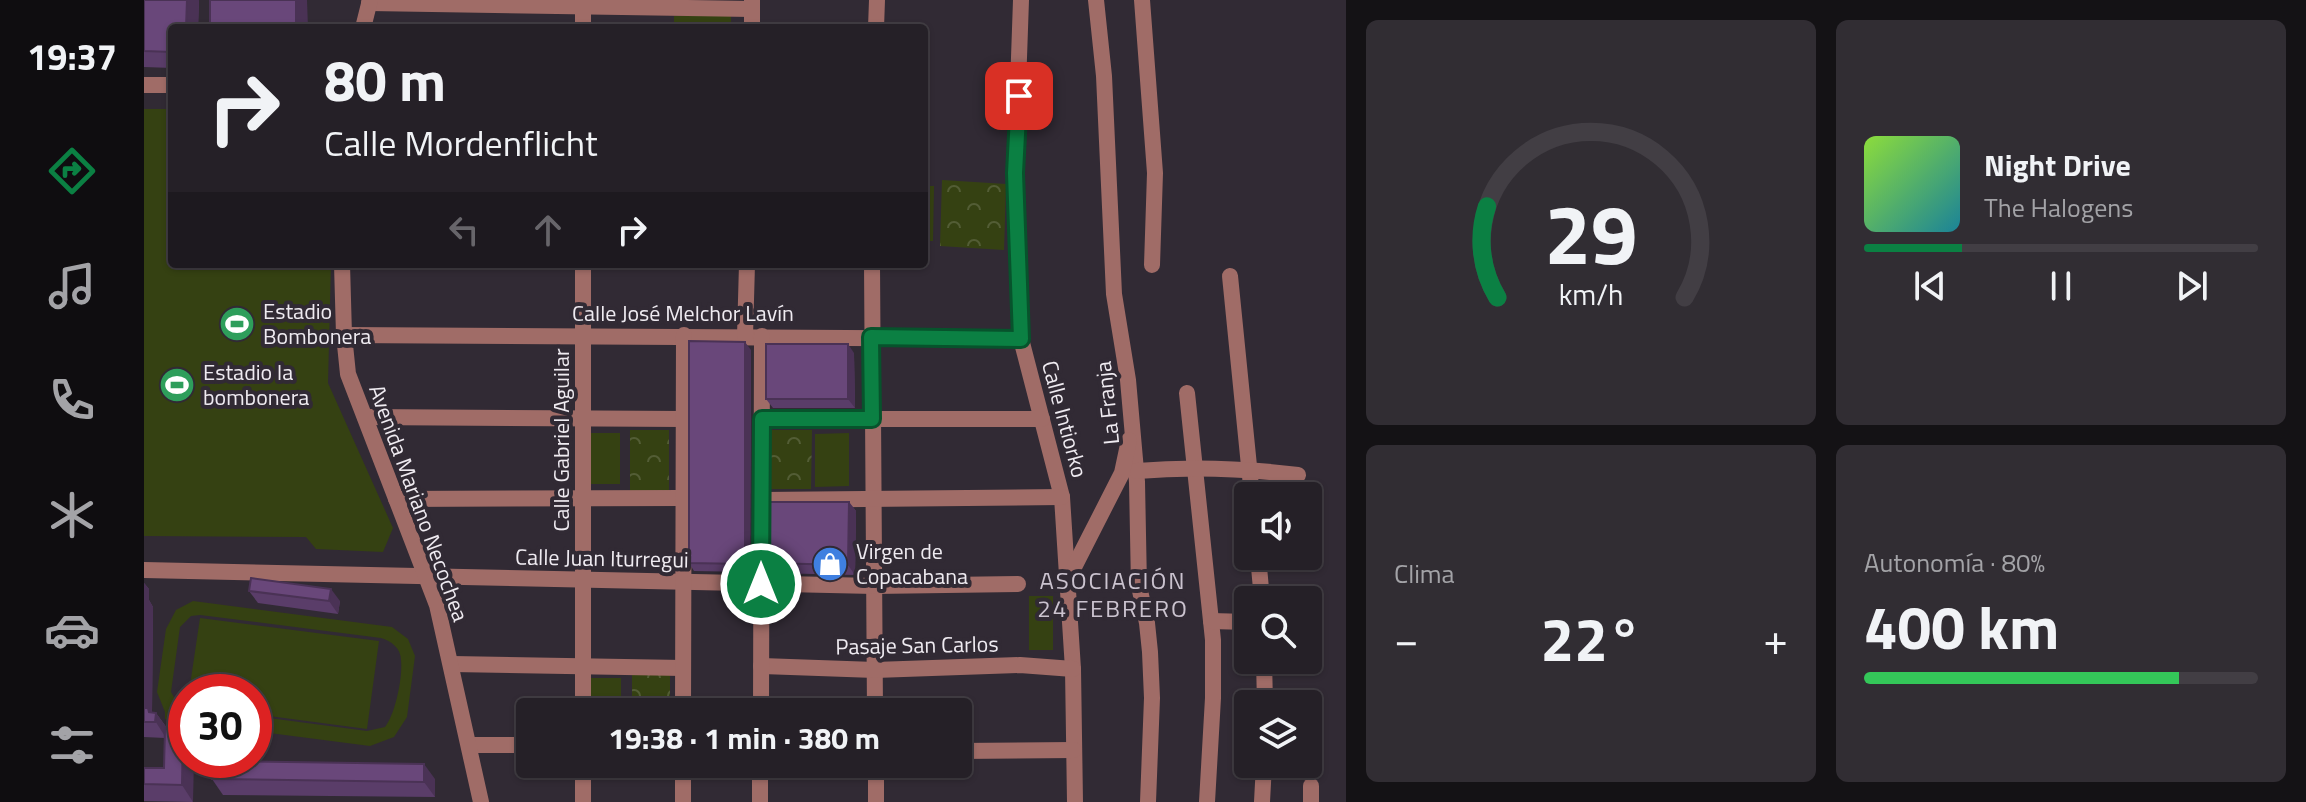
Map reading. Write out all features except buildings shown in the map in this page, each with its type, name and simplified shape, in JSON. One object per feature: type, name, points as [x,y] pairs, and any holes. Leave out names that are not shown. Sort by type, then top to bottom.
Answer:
[{"type":"street","points":[[876,24],[877,0]]},
{"type":"street","name":"Calle Intiorko","points":[[1021,0],[1015,173],[1021,339],[1062,497],[1073,669],[1075,802]]},
{"type":"street","name":"La Franja","points":[[1096,0],[1104,76],[1114,294],[1128,380],[1137,471],[1139,586],[1147,623],[1152,698],[1148,802]]},
{"type":"street","points":[[1142,0],[1155,173],[1152,265]]},
{"type":"street","points":[[364,24],[370,2],[752,4]]},
{"type":"street","points":[[144,85],[168,85]]},
{"type":"street","name":"Avenida Mariano Necochea","points":[[342,268],[348,374],[437,605],[481,802]]},
{"type":"street","name":"Calle Gabriel Aguilar","points":[[583,268],[583,698]]},
{"type":"street","points":[[747,268],[762,419],[761,698]]},
{"type":"street","points":[[872,268],[875,698]]},
{"type":"street","points":[[1230,276],[1251,482]]},
{"type":"street","name":"Calle José Melchor Lavín","points":[[344,335],[583,334],[1021,339]]},
{"type":"street","points":[[683,698],[684,335]]},
{"type":"street","points":[[1187,393],[1211,621],[1213,698],[1207,802]]},
{"type":"street","points":[[365,417],[684,419]]},
{"type":"street","points":[[762,419],[1042,419]]},
{"type":"street","points":[[1069,576],[1122,473],[1131,431]]},
{"type":"street","points":[[1137,471],[1194,466],[1298,475]]},
{"type":"street","points":[[762,500],[1062,497]]},
{"type":"street","points":[[396,499],[683,498]]},
{"type":"street","name":"Calle Juan Iturregui","points":[[144,570],[874,586],[1018,584]]},
{"type":"street","points":[[1211,621],[1234,622]]},
{"type":"street","points":[[452,664],[683,668]]},
{"type":"street","name":"Pasaje San Carlos","points":[[761,666],[875,670],[1020,665],[1073,669]]},
{"type":"street","points":[[469,745],[516,745]]},
{"type":"street","points":[[972,751],[1074,750]]},
{"type":"street","points":[[583,778],[583,802]]},
{"type":"street","points":[[683,778],[683,802]]},
{"type":"street","points":[[760,778],[760,802]]},
{"type":"street","points":[[876,778],[876,802]]},
{"type":"street","points":[[1262,802],[1263,778]]},
{"type":"green space","points":[[731,15],[731,24],[674,24],[674,16]]},
{"type":"green space","name":"Estadio Bombonera","points":[[144,109],[168,109],[168,268],[331,268],[328,383],[393,528],[383,552],[316,549],[306,537],[144,536]]},
{"type":"green space","points":[[942,180],[1006,184],[1004,250],[940,246]]},
{"type":"green space","points":[[928,186],[934,186],[933,241],[928,241]]},
{"type":"green space","points":[[630,430],[669,430],[669,492],[630,492]]},
{"type":"green space","points":[[770,430],[812,430],[811,489],[769,489]]},
{"type":"green space","points":[[589,433],[620,433],[620,484],[588,484]]},
{"type":"green space","points":[[849,433],[849,486],[815,487],[815,434]]},
{"type":"green space","points":[[1029,596],[1053,596],[1053,650],[1029,650]]},
{"type":"green space","points":[[193,601],[392,627],[408,639],[415,656],[407,717],[394,737],[370,746],[272,733],[272,718],[367,731],[385,727],[392,714],[399,686],[399,652],[392,643],[381,638],[200,615],[191,616],[180,627],[173,674],[168,674],[168,719],[165,719],[157,692],[166,629],[176,610]]},
{"type":"green space","points":[[200,618],[379,641],[367,729],[272,716],[272,674],[192,674]]},
{"type":"green space","points":[[632,674],[670,674],[670,698],[632,698]]},
{"type":"green space","points":[[588,678],[621,678],[621,698],[588,698]]},
{"type":"place","name":"Estadio Bombonera","points":[[237,324]]},
{"type":"place","name":"Estadio la bombonera","points":[[177,385]]},
{"type":"place","name":"Virgen de Copacabana","points":[[830,564]]},
{"type":"district","name":"ASOCIACIÓN 24 FEBRERO","points":[[1113,594]]},
{"type":"route","points":[[761,584],[762,419],[872,419],[871,337],[1021,339],[1015,173],[1019,96]]}]
